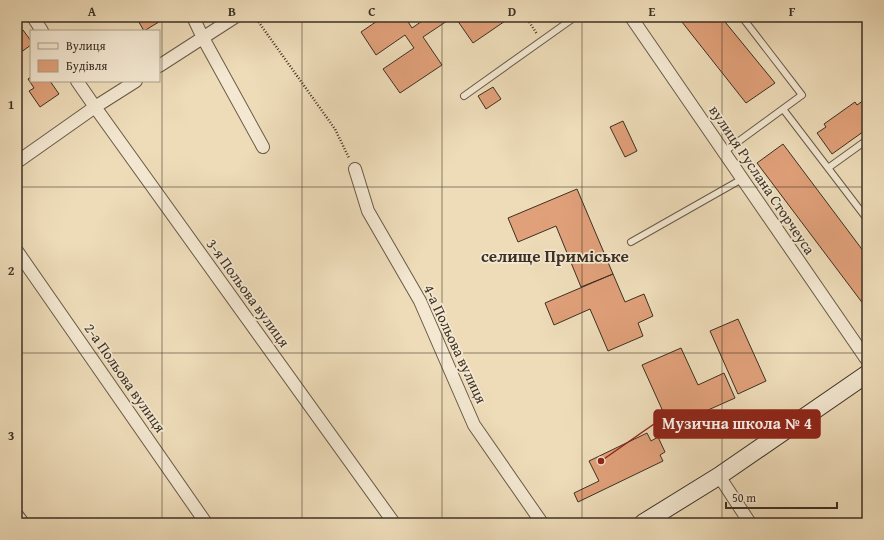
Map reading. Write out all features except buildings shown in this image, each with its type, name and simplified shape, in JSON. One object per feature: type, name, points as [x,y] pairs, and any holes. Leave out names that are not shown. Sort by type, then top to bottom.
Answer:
[{"type":"street","points":[[33,17],[41,30]]},
{"type":"street","points":[[193,17],[203,38],[264,147]]},
{"type":"street","points":[[160,65],[235,17]]},
{"type":"street","name":"вулиця Руслана Сторчеуса","points":[[631,17],[867,360]]},
{"type":"street","name":"3-я Польова вулиця","points":[[77,82],[394,523]]},
{"type":"street","points":[[17,162],[95,107],[134,82]]},
{"type":"street","name":"4-а Польова вулиця","points":[[355,169],[368,211],[420,302],[474,425],[542,523]]},
{"type":"street","name":"2-а Польова вулиця","points":[[17,251],[206,523]]},
{"type":"street","points":[[643,523],[719,476],[867,374]]},
{"type":"street","points":[[719,476],[750,523]]},
{"type":"street","points":[[17,515],[22,523]]},
{"type":"lane","points":[[464,96],[575,17]]},
{"type":"lane","points":[[724,152],[802,95],[742,17]]},
{"type":"lane","points":[[783,109],[867,219]]},
{"type":"lane","points":[[828,168],[867,140]]},
{"type":"lane","points":[[631,242],[742,179]]},
{"type":"path","points":[[255,17],[335,129],[355,169]]},
{"type":"path","points":[[526,17],[542,40]]},
{"type":"place","name":"Музична школа № 4","points":[[601,461]]},
{"type":"district","name":"селище Приміське","points":[[555,256]]}]
